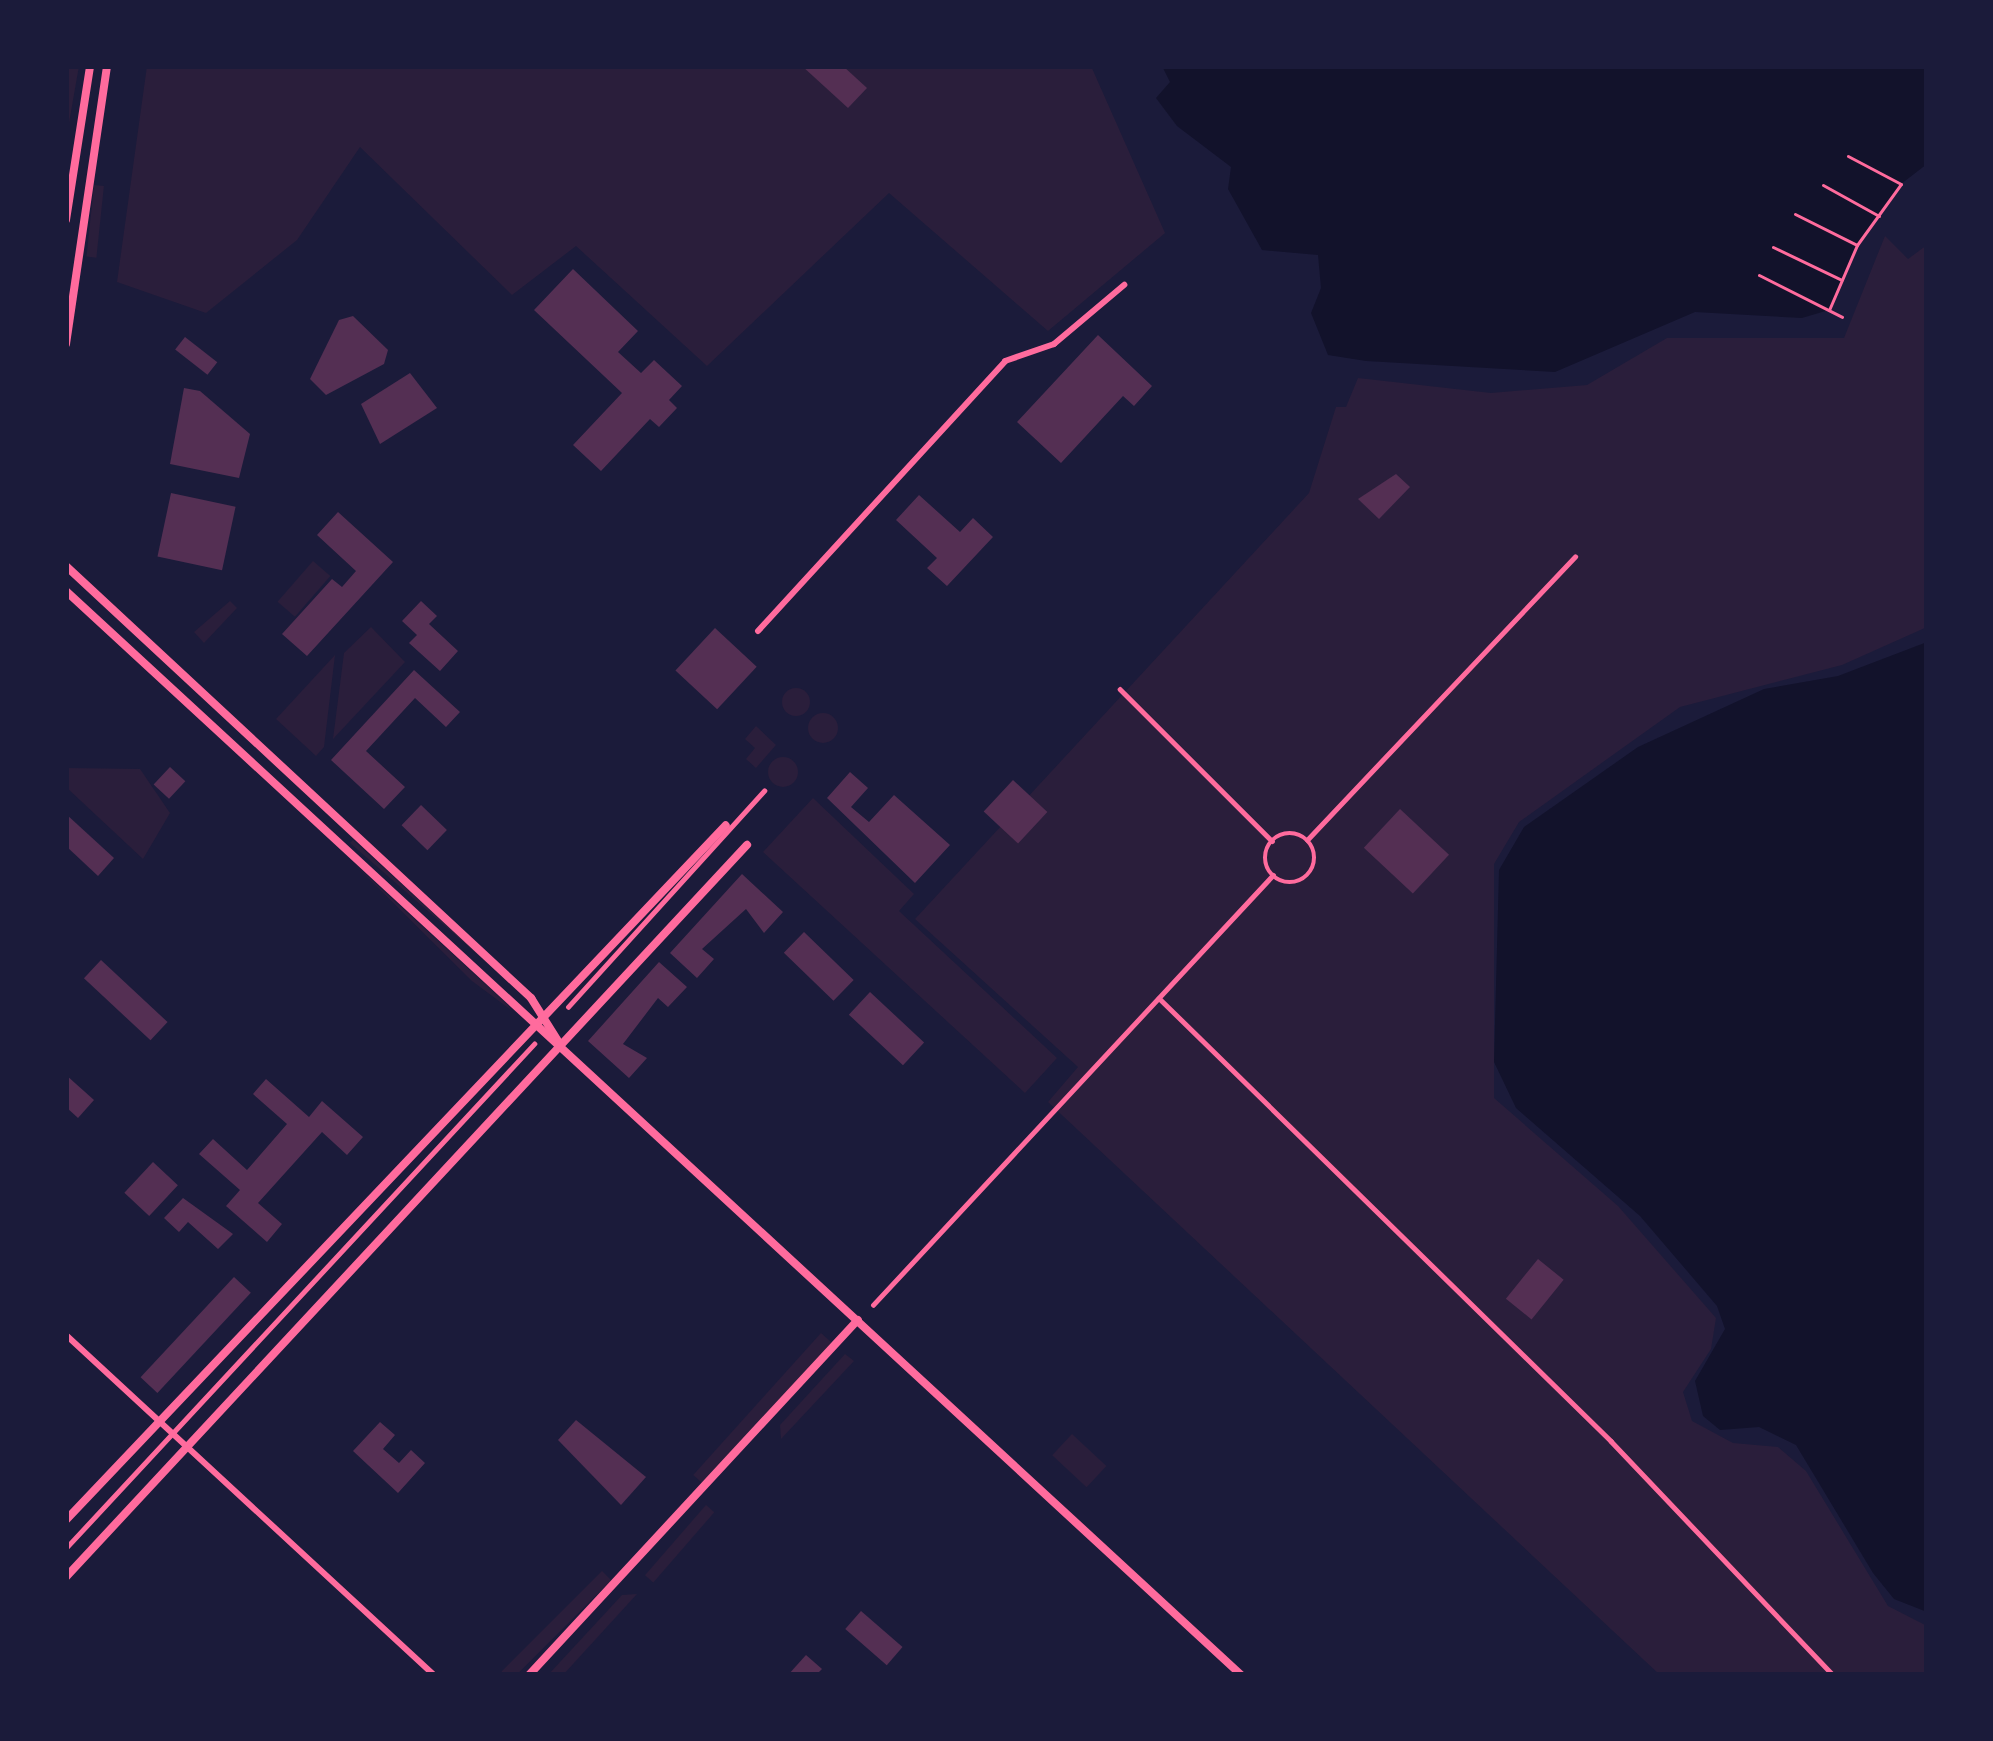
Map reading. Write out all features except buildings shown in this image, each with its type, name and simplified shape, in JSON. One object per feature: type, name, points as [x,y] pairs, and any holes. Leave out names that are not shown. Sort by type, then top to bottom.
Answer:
[{"type":"main road","points":[[66,220],[90,66]]},
{"type":"main road","points":[[66,344],[71,279],[107,66]]},
{"type":"main road","points":[[66,566],[545,1013],[562,1047]]},
{"type":"main road","points":[[74,575],[66,587],[1241,1675]]},
{"type":"main road","points":[[66,1520],[726,825]]},
{"type":"main road","points":[[66,1577],[747,845]]},
{"type":"main road","points":[[529,1675],[858,1320]]},
{"type":"street","points":[[758,632],[1005,361],[1054,344],[1124,285]]},
{"type":"street","points":[[1307,840],[1575,557]]},
{"type":"street","points":[[1120,688],[1272,841]]},
{"type":"street","points":[[568,1007],[764,791]]},
{"type":"street","points":[[1273,875],[1265,848],[1280,833],[1307,840]]},
{"type":"street","points":[[1273,875],[1301,882],[1315,867],[1307,840]]},
{"type":"street","points":[[873,1305],[1273,875]]},
{"type":"street","points":[[1160,998],[1611,1441],[1833,1675]]},
{"type":"street","points":[[66,1548],[534,1044]]},
{"type":"street","points":[[66,1335],[434,1675]]},
{"type":"path","points":[[1829,310],[1857,244],[1901,184],[1848,156]]},
{"type":"path","points":[[1822,185],[1879,216]]},
{"type":"path","points":[[1795,214],[1857,244]]},
{"type":"path","points":[[1773,247],[1843,280]]},
{"type":"path","points":[[1759,274],[1842,317]]},
{"type":"shaded area","points":[[66,66],[79,66],[66,140]]},
{"type":"shaded area","points":[[147,66],[1091,66],[1165,233],[1048,331],[889,193],[707,366],[576,246],[512,295],[360,147],[297,240],[206,313],[117,282]]},
{"type":"shaded area","points":[[1162,66],[1927,66],[1927,164],[1901,184],[1857,244],[1829,310],[1802,318],[1695,312],[1555,372],[1366,361],[1328,355],[1311,313],[1321,288],[1318,255],[1262,250],[1228,189],[1231,167],[1177,126],[1156,98],[1170,82]]},
{"type":"shaded area","points":[[94,185],[104,186],[96,258],[86,257]]},
{"type":"shaded area","points":[[1885,236],[1908,259],[1927,245],[1927,627],[1842,665],[1680,707],[1519,822],[1494,864],[1494,1098],[1618,1206],[1716,1318],[1711,1349],[1683,1392],[1692,1421],[1733,1443],[1778,1447],[1806,1471],[1888,1606],[1927,1626],[1927,1675],[1660,1675],[1048,1102],[1078,1067],[915,919],[1309,493],[1336,407],[1346,407],[1358,378],[1491,393],[1587,385],[1667,338],[1844,338]]},
{"type":"shaded area","points":[[313,561],[330,576],[295,617],[278,602]]},
{"type":"shaded area","points":[[230,601],[237,608],[204,643],[194,632]]},
{"type":"shaded area","points":[[371,627],[405,662],[333,739],[344,653]]},
{"type":"shaded area","points":[[1927,642],[1927,1612],[1894,1599],[1873,1573],[1796,1445],[1759,1427],[1720,1430],[1703,1416],[1695,1381],[1725,1329],[1717,1306],[1640,1216],[1516,1108],[1494,1062],[1499,870],[1524,827],[1638,747],[1764,689],[1838,676]]},
{"type":"shaded area","points":[[335,655],[324,747],[316,756],[276,719]]},
{"type":"shaded area","points":[[796,688],[806,692],[810,702],[806,712],[796,716],[786,712],[782,702],[786,692]]},
{"type":"shaded area","points":[[823,713],[834,717],[838,728],[834,739],[823,743],[812,739],[808,728],[812,717]]},
{"type":"shaded area","points":[[756,726],[776,745],[756,768],[746,759],[755,748],[745,739]]},
{"type":"shaded area","points":[[783,757],[798,772],[783,787],[768,772]]},
{"type":"shaded area","points":[[66,768],[140,769],[170,813],[143,859],[66,787]]},
{"type":"shaded area","points":[[813,798],[914,894],[899,911],[1057,1058],[1025,1093],[763,852]]},
{"type":"shaded area","points":[[353,840],[515,987],[350,843]]},
{"type":"shaded area","points":[[350,860],[508,1005],[511,1010],[472,981]]},
{"type":"shaded area","points":[[821,1333],[832,1343],[704,1485],[693,1475]]},
{"type":"shaded area","points":[[845,1354],[854,1361],[781,1439],[780,1425]]},
{"type":"shaded area","points":[[1072,1434],[1106,1466],[1087,1487],[1052,1455]]},
{"type":"shaded area","points":[[706,1505],[714,1512],[653,1582],[645,1575]]},
{"type":"shaded area","points":[[602,1571],[611,1580],[516,1675],[502,1671]]},
{"type":"shaded area","points":[[637,1594],[563,1675],[548,1675],[622,1595]]}]
